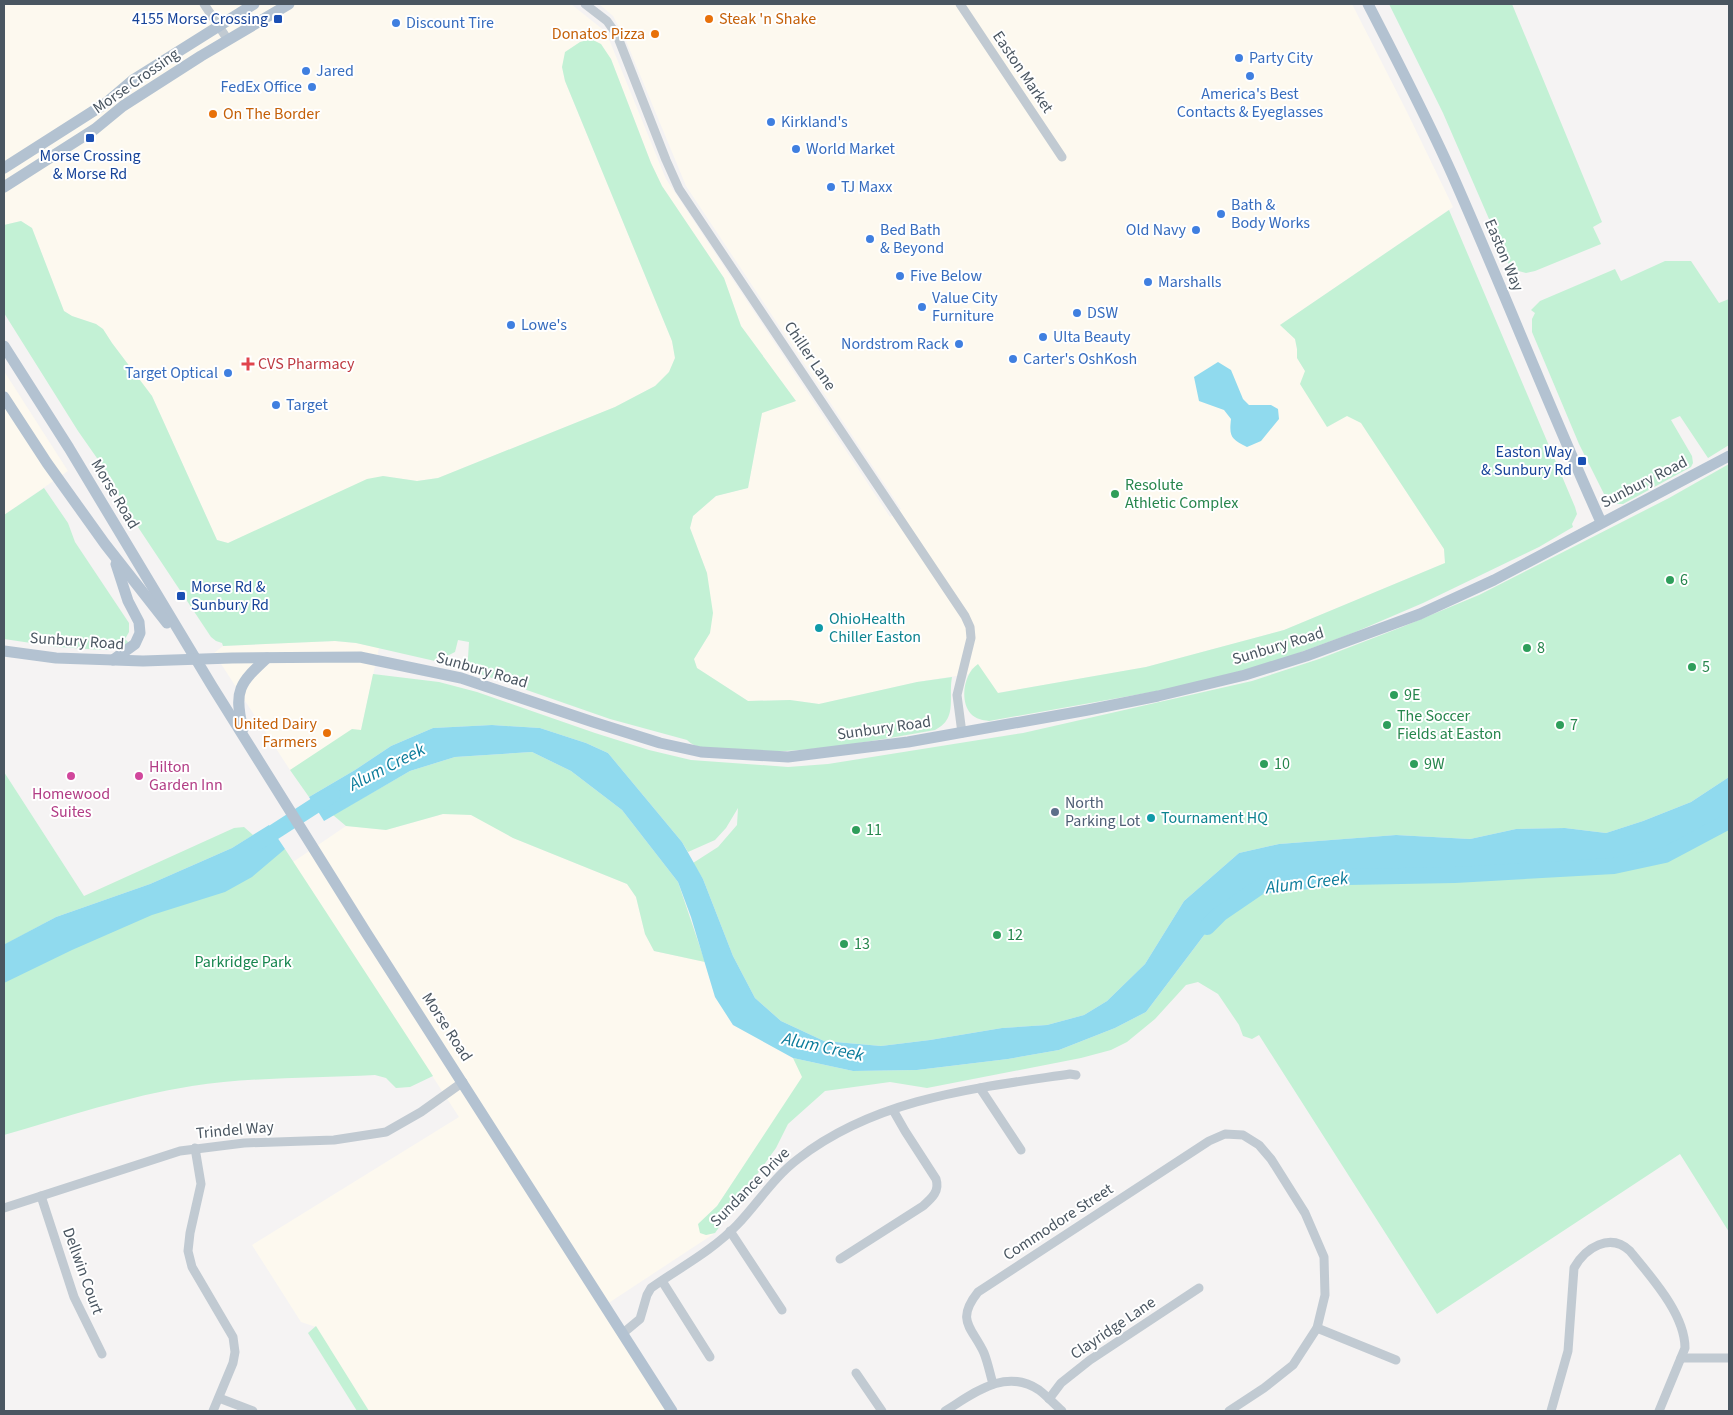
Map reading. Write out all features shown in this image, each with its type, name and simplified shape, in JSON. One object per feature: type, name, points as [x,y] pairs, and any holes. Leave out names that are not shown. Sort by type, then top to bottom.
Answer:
[{"type":"main road","name":"Morse Crossing","points":[[4,168],[106,103],[133,80],[254,4]]},
{"type":"main road","name":"Morse Crossing","points":[[4,187],[96,129],[123,106],[289,4]]},
{"type":"main road","name":"Easton Way","points":[[1368,4],[1452,174],[1572,460],[1601,522]]},
{"type":"main road","name":"Morse Road","points":[[4,346],[246,740],[672,1411]]},
{"type":"main road","name":"Morse Road","points":[[4,397],[47,464],[112,555],[196,659]]},
{"type":"main road","name":"Sunbury Road","points":[[4,651],[56,658],[143,661],[360,657],[462,678],[660,743],[701,752],[788,757],[908,742],[1158,696],[1245,675],[1306,656],[1387,627],[1494,580],[1729,456]]},
{"type":"main road","points":[[112,555],[128,601],[139,622],[140,633],[135,644],[113,660]]},
{"type":"main road","points":[[246,740],[237,708],[240,688],[248,676],[268,658]]},
{"type":"street","points":[[204,4],[228,40]]},
{"type":"street","name":"Chiller Lane","points":[[585,4],[607,21],[617,34],[679,189],[965,616],[970,627],[971,638],[957,695],[962,733]]},
{"type":"street","name":"Easton Market","points":[[960,4],[1062,157]]},
{"type":"street","name":"Sundance Drive","points":[[622,1334],[640,1319],[651,1288],[704,1252],[730,1231],[785,1170],[800,1157],[847,1128],[933,1097],[1070,1074],[1076,1075]]},
{"type":"street","name":"Trindel Way","points":[[4,1208],[180,1151],[195,1148],[244,1143],[334,1140],[386,1132],[421,1112],[463,1082]]},
{"type":"street","points":[[980,1088],[1021,1150]]},
{"type":"street","points":[[840,1259],[923,1206],[935,1195],[937,1190],[938,1184],[936,1179],[893,1110]]},
{"type":"street","name":"Commodore Street","points":[[993,1384],[984,1353],[971,1332],[966,1318],[969,1304],[978,1292],[1209,1142],[1225,1134],[1243,1135],[1259,1145],[1271,1159],[1305,1213],[1324,1256],[1325,1294],[1317,1328]]},
{"type":"street","points":[[195,1148],[201,1184],[188,1251],[192,1268],[233,1337],[235,1352],[233,1363],[213,1411]]},
{"type":"street","name":"Dellwin Court","points":[[41,1196],[74,1298],[102,1354]]},
{"type":"street","points":[[730,1231],[782,1310]]},
{"type":"street","points":[[1551,1411],[1568,1351],[1574,1268],[1578,1261],[1598,1244],[1618,1243],[1630,1251],[1666,1298],[1679,1321],[1685,1338],[1685,1348],[1659,1411]]},
{"type":"street","points":[[662,1280],[710,1357]]},
{"type":"street","name":"Clayridge Lane","points":[[1049,1399],[1061,1383],[1090,1360],[1199,1288]]},
{"type":"street","points":[[1229,1411],[1264,1388],[1293,1365],[1317,1328],[1396,1360]]},
{"type":"street","points":[[1681,1358],[1729,1358]]},
{"type":"street","points":[[856,1373],[882,1411]]},
{"type":"street","points":[[945,1411],[981,1388],[1008,1381],[1023,1383],[1037,1389],[1062,1411]]},
{"type":"street","points":[[219,1398],[253,1411]]},
{"type":"shaded area","points":[[4,4],[571,4],[606,32],[666,179],[890,517],[901,509],[686,186],[624,36],[613,16],[599,4],[1352,4],[1453,207],[1280,325],[1295,339],[1297,358],[1305,371],[1328,427],[1347,415],[1361,423],[1444,549],[1445,563],[1284,630],[1146,667],[997,693],[972,668],[969,674],[917,682],[819,704],[790,700],[748,701],[697,668],[694,659],[710,633],[707,573],[690,528],[693,516],[716,496],[748,488],[762,413],[796,401],[741,326],[724,278],[662,186],[651,163],[611,59],[562,67],[565,81],[672,341],[675,358],[669,372],[655,386],[615,407],[438,478],[417,481],[383,476],[228,543],[217,540],[152,396],[103,329],[96,324],[72,316],[64,311],[32,228],[21,221],[4,225]]},
{"type":"shaded area","points":[[4,371],[68,471],[4,515]]},
{"type":"shaded area","points":[[335,641],[379,648],[361,730],[352,730],[290,770],[214,653],[223,646]]},
{"type":"shaded area","points":[[443,814],[471,814],[513,838],[627,884],[636,897],[645,934],[654,951],[705,962],[715,997],[733,1025],[793,1058],[803,1077],[717,1206],[699,1224],[706,1235],[715,1233],[604,1306],[672,1411],[369,1411],[316,1327],[301,1322],[252,1245],[459,1117],[293,862],[346,826],[386,830]]},
{"type":"green space","points":[[1389,4],[1512,4],[1602,222],[1593,227],[1601,244],[1535,271],[1526,273],[1511,269],[1512,267],[1509,265],[1443,113]]},
{"type":"green space","points":[[591,39],[601,44],[611,59],[651,163],[662,186],[724,278],[741,326],[796,401],[762,413],[748,488],[716,496],[693,516],[690,528],[707,573],[713,613],[710,633],[694,659],[697,668],[748,701],[790,700],[819,704],[917,682],[952,677],[949,714],[947,720],[935,730],[855,744],[801,750],[774,752],[706,748],[698,747],[687,740],[610,719],[466,669],[464,666],[468,658],[469,642],[458,640],[455,652],[447,656],[451,662],[448,664],[356,643],[335,641],[223,646],[222,643],[211,637],[122,503],[113,481],[78,431],[4,313],[4,225],[21,221],[32,228],[64,311],[72,316],[96,324],[103,329],[152,396],[217,540],[228,543],[367,479],[383,476],[417,481],[438,478],[615,407],[655,386],[669,372],[675,358],[672,341],[565,81],[562,67],[565,52],[580,42]]},
{"type":"green space","points":[[1449,210],[1575,507],[1577,514],[1572,524],[1573,527],[1539,547],[1423,603],[1353,633],[1271,663],[1180,687],[989,721],[982,720],[971,714],[965,702],[966,680],[973,668],[978,664],[998,693],[1146,667],[1284,630],[1445,563],[1444,549],[1361,423],[1347,416],[1327,427],[1300,384],[1305,371],[1297,358],[1295,339],[1280,325]]},
{"type":"green space","points":[[1665,261],[1691,261],[1719,303],[1729,299],[1729,445],[1708,458],[1680,416],[1671,420],[1692,456],[1693,463],[1691,467],[1623,504],[1608,504],[1600,500],[1605,496],[1579,444],[1532,332],[1532,319],[1535,313],[1531,310],[1540,301],[1615,269],[1621,281]]},
{"type":"green space","name":"The Soccer Fields at Easton","points":[[1729,464],[1729,777],[1691,802],[1606,833],[1565,828],[1516,829],[1470,839],[1396,835],[1279,844],[1239,853],[1184,901],[1145,964],[1107,1001],[1084,1015],[1047,1025],[1002,1028],[881,1046],[824,1041],[781,1021],[755,998],[733,956],[703,879],[693,863],[718,847],[737,825],[738,808],[726,828],[715,840],[688,852],[682,842],[608,753],[586,743],[540,728],[492,725],[433,728],[391,746],[309,797],[290,770],[352,729],[361,730],[373,674],[439,682],[477,692],[595,733],[649,750],[691,760],[788,767],[828,764],[1023,733],[1252,681],[1319,659],[1479,595],[1669,498]]},
{"type":"green space","points":[[44,488],[68,523],[75,542],[129,623],[129,632],[125,639],[129,643],[114,650],[103,650],[58,647],[4,639],[4,515]]},
{"type":"green space","points":[[532,752],[571,771],[622,810],[678,882],[705,962],[654,951],[645,934],[636,897],[627,884],[513,838],[471,815],[443,814],[386,830],[346,826],[333,815],[410,771],[455,757]]},
{"type":"green space","points":[[4,772],[84,896],[234,828],[244,827],[253,835],[232,848],[150,884],[56,917],[4,945]]},
{"type":"green space","points":[[1729,821],[1729,1232],[1680,1154],[1437,1314],[1259,1035],[1252,1039],[1243,1036],[1239,1025],[1218,994],[1198,982],[1186,985],[1155,1019],[1127,1042],[1111,1050],[1081,1058],[927,1088],[890,1082],[825,1091],[788,1124],[776,1148],[715,1233],[706,1235],[700,1233],[698,1224],[717,1206],[802,1077],[793,1058],[853,1071],[917,1070],[1008,1059],[1059,1050],[1115,1028],[1146,1012],[1220,914],[1261,886],[1348,877],[1455,875],[1480,867],[1566,862],[1614,866],[1665,855]]},
{"type":"green space","name":"Parkridge Park","points":[[285,849],[433,1076],[410,1087],[396,1088],[386,1078],[375,1075],[260,1079],[192,1086],[121,1101],[4,1135],[4,968]]},
{"type":"green space","points":[[316,1326],[369,1411],[357,1411],[308,1333]]},
{"type":"water","points":[[1218,362],[1231,370],[1243,399],[1249,405],[1271,405],[1278,409],[1279,419],[1261,441],[1247,447],[1237,442],[1231,434],[1231,419],[1224,410],[1199,401],[1194,377]]},
{"type":"water","points":[[492,725],[540,728],[586,743],[608,753],[682,842],[703,879],[733,956],[755,998],[781,1021],[824,1041],[881,1046],[1002,1028],[1047,1025],[1084,1015],[1107,1001],[1145,964],[1184,901],[1239,853],[1279,844],[1396,835],[1470,839],[1516,829],[1565,828],[1606,833],[1691,802],[1729,777],[1729,821],[1665,855],[1614,866],[1566,862],[1480,867],[1455,875],[1348,877],[1261,886],[1220,914],[1146,1012],[1115,1028],[1059,1050],[1008,1059],[917,1070],[853,1071],[793,1058],[733,1025],[715,997],[691,917],[678,882],[622,810],[571,771],[532,752],[455,757],[410,771],[324,821],[309,797],[391,746],[433,728]]},
{"type":"water","points":[[269,825],[285,849],[252,877],[225,892],[152,915],[72,950],[4,983],[5,944],[56,917],[150,884],[232,848]]},
{"type":"waterway","name":"Alum Creek","points":[[257,843],[333,794]]},
{"type":"waterway","name":"Alum Creek","points":[[1207,927],[1220,914],[1261,886],[1348,877],[1455,875],[1614,866],[1665,855],[1729,821]]},
{"type":"place","name":"4155 Morse Crossing","points":[[278,19]]},
{"type":"place","name":"Steak 'n Shake","points":[[709,19]]},
{"type":"place","name":"Discount Tire","points":[[396,23]]},
{"type":"place","name":"Donatos Pizza","points":[[655,34]]},
{"type":"place","name":"Party City","points":[[1239,58]]},
{"type":"place","name":"Jared","points":[[306,71]]},
{"type":"place","name":"America's Best Contacts & Eyeglasses","points":[[1250,76]]},
{"type":"place","name":"FedEx Office","points":[[312,87]]},
{"type":"place","name":"On The Border","points":[[213,114]]},
{"type":"place","name":"Kirkland's","points":[[771,122]]},
{"type":"place","name":"Morse Crossing & Morse Rd","points":[[90,138]]},
{"type":"place","name":"World Market","points":[[796,149]]},
{"type":"place","name":"TJ Maxx","points":[[831,187]]},
{"type":"place","name":"Bath & Body Works","points":[[1221,214]]},
{"type":"place","name":"Old Navy","points":[[1196,230]]},
{"type":"place","name":"Bed Bath & Beyond","points":[[870,239]]},
{"type":"place","name":"Five Below","points":[[900,276]]},
{"type":"place","name":"Marshalls","points":[[1148,282]]},
{"type":"place","name":"Value City Furniture","points":[[922,307]]},
{"type":"place","name":"DSW","points":[[1077,313]]},
{"type":"place","name":"Lowe's","points":[[511,325]]},
{"type":"place","name":"Ulta Beauty","points":[[1043,337]]},
{"type":"place","name":"Nordstrom Rack","points":[[959,344]]},
{"type":"place","name":"Carter's OshKosh","points":[[1013,359]]},
{"type":"place","name":"CVS Pharmacy","points":[[248,364]]},
{"type":"place","name":"Target Optical","points":[[228,373]]},
{"type":"place","name":"Target","points":[[276,405]]},
{"type":"place","name":"Easton Way & Sunbury Rd","points":[[1582,461]]},
{"type":"place","name":"Resolute Athletic Complex","points":[[1115,494]]},
{"type":"place","name":"6","points":[[1670,580]]},
{"type":"place","name":"Morse Rd & Sunbury Rd","points":[[181,596]]},
{"type":"place","name":"OhioHealth Chiller Easton","points":[[819,628]]},
{"type":"place","name":"8","points":[[1527,648]]},
{"type":"place","name":"5","points":[[1692,667]]},
{"type":"place","name":"9E","points":[[1394,695]]},
{"type":"place","name":"The Soccer Fields at Easton","points":[[1387,725]]},
{"type":"place","name":"7","points":[[1560,725]]},
{"type":"place","name":"United Dairy Farmers","points":[[327,733]]},
{"type":"place","name":"10","points":[[1264,764]]},
{"type":"place","name":"9W","points":[[1414,764]]},
{"type":"place","name":"Homewood Suites","points":[[71,776]]},
{"type":"place","name":"Hilton Garden Inn","points":[[139,776]]},
{"type":"place","name":"North Parking Lot","points":[[1055,812]]},
{"type":"place","name":"Tournament HQ","points":[[1151,818]]},
{"type":"place","name":"11","points":[[856,830]]},
{"type":"place","name":"12","points":[[997,935]]},
{"type":"place","name":"13","points":[[844,944]]}]
